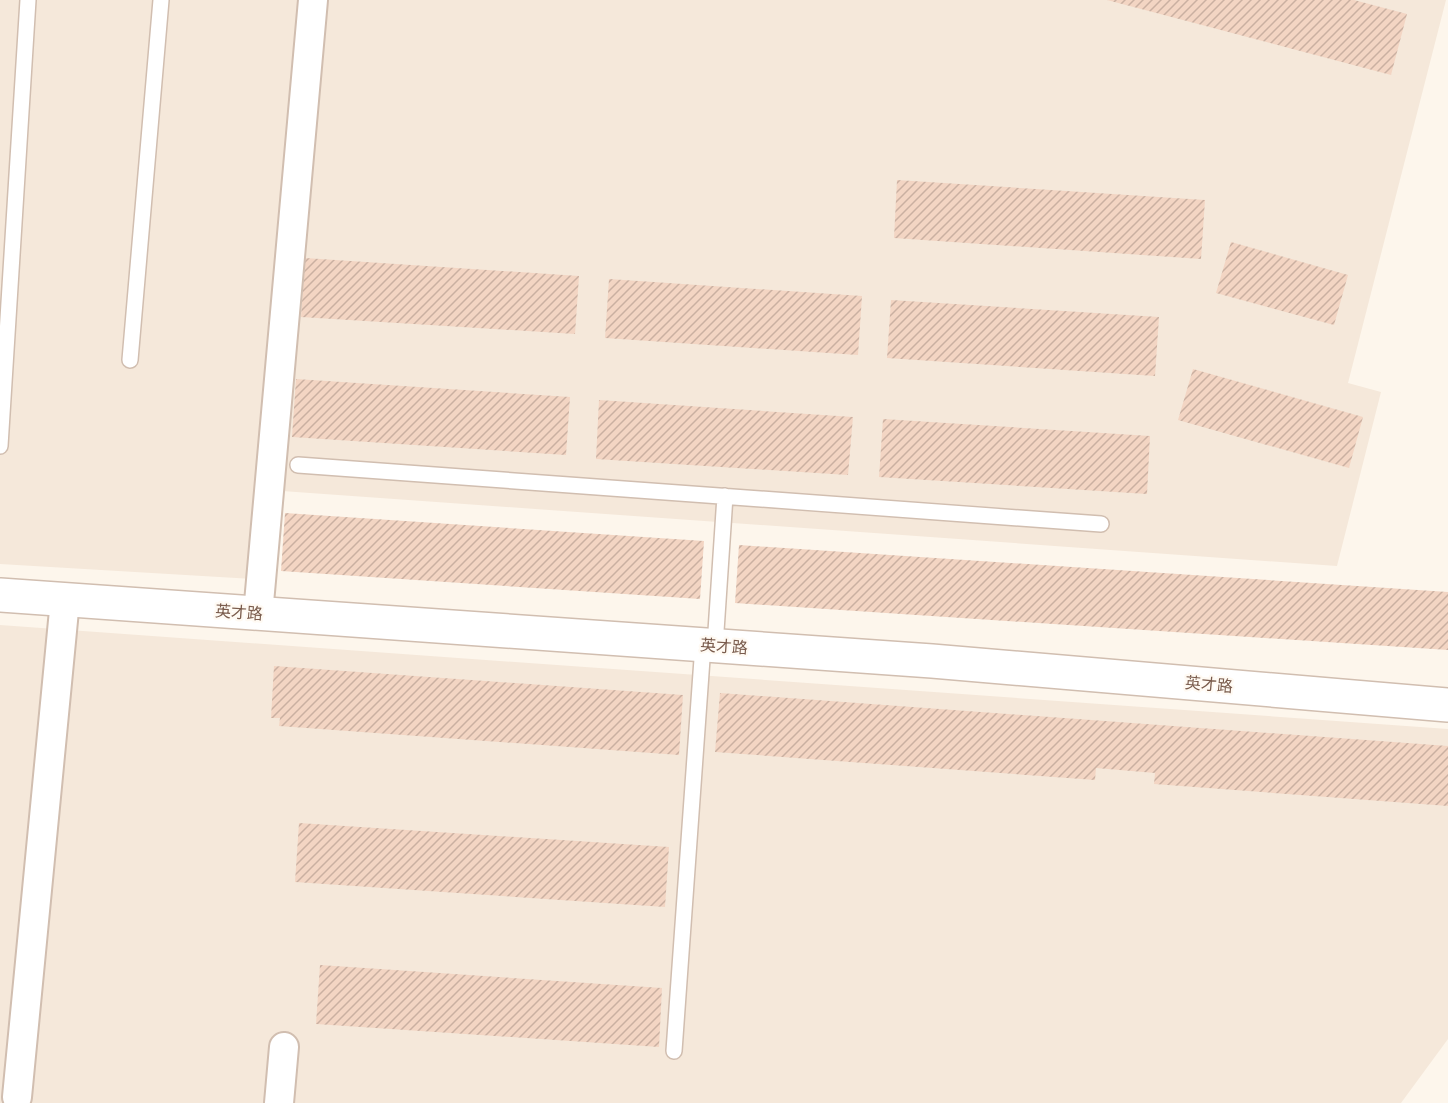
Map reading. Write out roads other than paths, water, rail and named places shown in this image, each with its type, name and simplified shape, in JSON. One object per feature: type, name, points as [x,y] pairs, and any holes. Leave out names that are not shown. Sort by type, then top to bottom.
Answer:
[{"type":"street","points":[[258,614],[313,0]]},
{"type":"street","name":"英才路","points":[[0,595],[932,661],[1448,705]]},
{"type":"street","points":[[17,1097],[66,600]]},
{"type":"street","points":[[279,1103],[284,1047]]},
{"type":"lane","points":[[0,446],[28,0]]},
{"type":"lane","points":[[129,360],[161,0]]},
{"type":"lane","points":[[298,465],[1101,524]]},
{"type":"lane","points":[[674,1051],[709,645],[725,496]]}]
